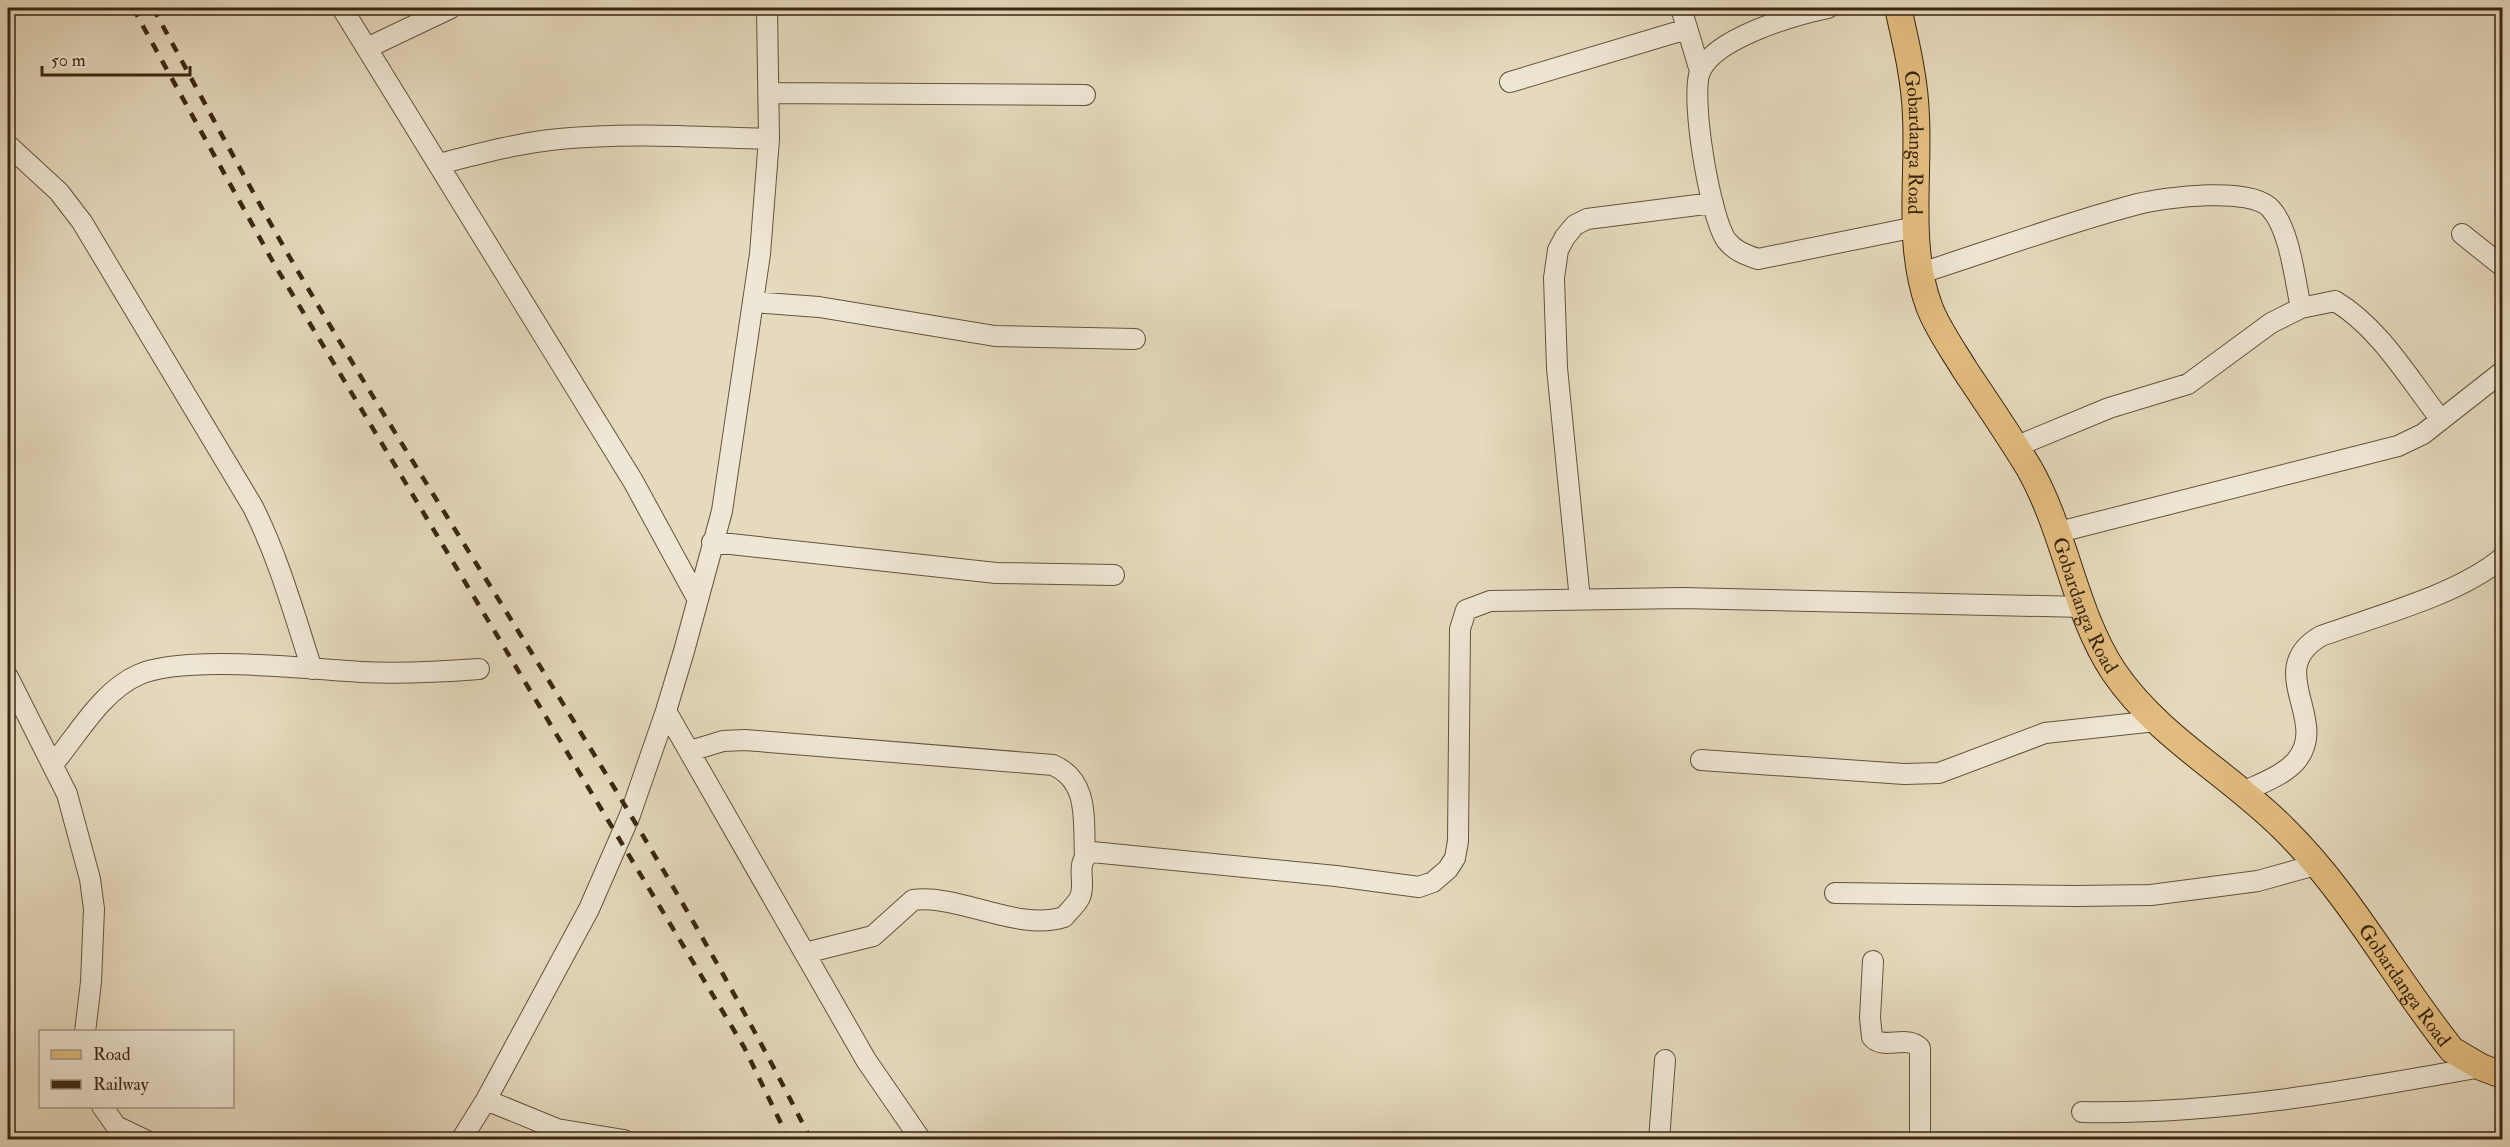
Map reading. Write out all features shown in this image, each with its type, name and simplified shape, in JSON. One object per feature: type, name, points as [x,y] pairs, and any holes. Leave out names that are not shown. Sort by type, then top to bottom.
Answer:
[{"type":"main road","name":"Gobardanga Road","points":[[1898,8],[1913,83],[1916,114],[1916,227],[1921,273],[1929,306],[1951,348],[2046,499],[2094,635],[2112,669],[2135,701],[2156,721],[2283,827],[2319,864],[2370,933],[2435,1030],[2452,1050],[2492,1071]]},
{"type":"street","points":[[342,8],[633,481],[698,600]]},
{"type":"street","points":[[367,48],[451,8]]},
{"type":"street","points":[[461,1140],[486,1100],[590,909],[630,814],[666,711],[698,600],[722,511],[760,254],[769,139],[767,8]]},
{"type":"street","points":[[1681,8],[1700,71],[1696,93],[1697,113],[1713,203],[1727,240],[1742,254],[1758,260],[1916,227]]},
{"type":"street","points":[[1700,71],[1713,55],[1740,38],[1797,14],[1828,8]]},
{"type":"street","points":[[1510,82],[1687,29]]},
{"type":"street","points":[[769,93],[1085,94]]},
{"type":"street","points":[[439,164],[514,146],[559,139],[658,136],[769,139]]},
{"type":"street","points":[[8,145],[59,192],[82,222],[253,507],[270,540],[312,669]]},
{"type":"street","points":[[1921,273],[2140,204],[2187,197],[2234,196],[2254,199],[2270,207],[2279,222],[2301,308]]},
{"type":"street","points":[[1580,600],[1557,368],[1554,278],[1558,250],[1575,225],[1587,219],[1713,203]]},
{"type":"street","points":[[2462,234],[2502,266]]},
{"type":"street","points":[[2015,447],[2109,408],[2188,384],[2203,375],[2257,332],[2301,308],[2334,301],[2351,311],[2375,335],[2441,420]]},
{"type":"street","points":[[753,302],[819,307],[995,336],[1135,339]]},
{"type":"street","points":[[2059,532],[2372,454],[2422,434],[2502,372]]},
{"type":"street","points":[[712,542],[996,573],[1114,575]]},
{"type":"street","points":[[2241,793],[2282,773],[2297,760],[2305,743],[2306,727],[2296,681],[2296,665],[2300,653],[2308,644],[2321,636],[2437,594],[2493,566],[2502,558]]},
{"type":"street","points":[[1085,856],[1102,852],[1419,887],[1432,882],[1448,869],[1455,858],[1458,841],[1460,629],[1466,610],[1490,601],[1861,601],[2084,607]]},
{"type":"street","points":[[54,763],[117,688],[138,675],[163,668],[206,666],[414,673],[479,669]]},
{"type":"street","points":[[8,677],[54,763],[78,827],[94,909],[85,1030]]},
{"type":"street","points":[[666,711],[866,1060],[921,1140]]},
{"type":"street","points":[[1701,760],[1904,774],[1939,773],[2045,733],[2156,721]]},
{"type":"street","points":[[690,752],[723,741],[745,740],[1053,765],[1065,770],[1075,780],[1080,791],[1085,856],[1082,863],[1080,897],[1064,917],[1039,920],[933,900],[913,900],[873,936],[806,953]]},
{"type":"street","points":[[1835,893],[2151,895],[2258,881],[2319,864]]},
{"type":"street","points":[[1873,961],[1870,1018],[1872,1037],[1879,1042],[1912,1043],[1920,1048],[1920,1140]]},
{"type":"street","points":[[1659,1140],[1665,1060]]},
{"type":"street","points":[[2082,1112],[2143,1113],[2256,1104],[2492,1071]]},
{"type":"street","points":[[486,1100],[557,1129],[624,1140]]},
{"type":"street","points":[[102,1108],[112,1133],[145,1140]]},
{"type":"railway","points":[[133,8],[273,262],[744,1047],[789,1140]]},
{"type":"railway","points":[[153,8],[289,256],[354,366],[624,803],[689,914],[811,1140]]}]
